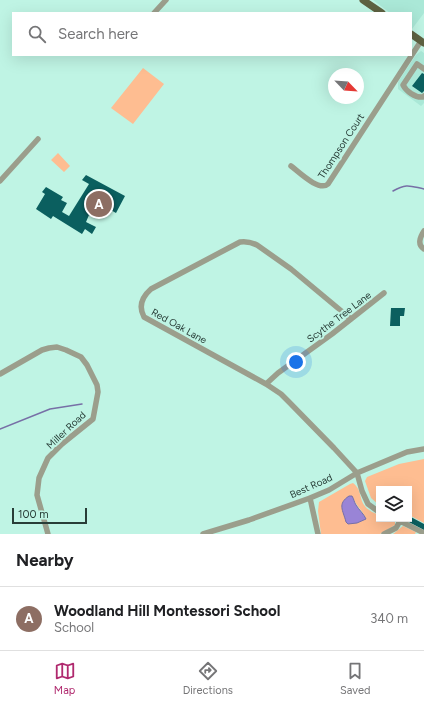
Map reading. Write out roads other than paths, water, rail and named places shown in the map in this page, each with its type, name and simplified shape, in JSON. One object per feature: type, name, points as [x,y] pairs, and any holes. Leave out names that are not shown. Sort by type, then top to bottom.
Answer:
[{"type":"main road","points":[[363,0],[381,12]]},
{"type":"main road","points":[[412,35],[422,42]]},
{"type":"street","points":[[155,12],[166,0]]},
{"type":"street","name":"Thompson Court","points":[[412,56],[422,42]]},
{"type":"street","name":"Thompson Court","points":[[291,166],[320,187],[325,186],[412,56]]},
{"type":"street","points":[[424,69],[417,64],[403,85],[406,89],[420,98],[424,96]]},
{"type":"street","points":[[403,68],[410,73]]},
{"type":"street","points":[[0,181],[38,139]]},
{"type":"street","points":[[424,231],[420,236],[420,244],[424,250]]},
{"type":"street","name":"Red Oak Lane","points":[[351,319],[291,270],[257,245],[252,242],[245,241],[240,242],[151,289],[146,294],[141,304],[141,310],[144,317],[266,384],[281,394],[357,473]]},
{"type":"street","name":"Scythe Tree Lane","points":[[266,384],[278,373],[384,293]]},
{"type":"street","name":"Miller Road","points":[[0,374],[42,350],[57,347],[81,357],[87,364],[97,385],[98,398],[92,419],[48,458],[39,478],[37,494],[48,534]]},
{"type":"street","name":"Best Road","points":[[203,534],[249,520],[310,498],[329,490],[357,473],[407,452],[424,449]]},
{"type":"street","points":[[357,473],[362,491],[368,504],[376,510]]},
{"type":"street","points":[[310,498],[318,534]]},
{"type":"street","points":[[384,534],[396,528],[398,522]]},
{"type":"street","points":[[402,522],[424,533]]},
{"type":"waterway","points":[[393,191],[405,186],[424,189]]},
{"type":"waterway","points":[[0,429],[50,409],[82,404]]},
{"type":"place","name":"Woodland Hill Montessori School","points":[[99,204]]}]
